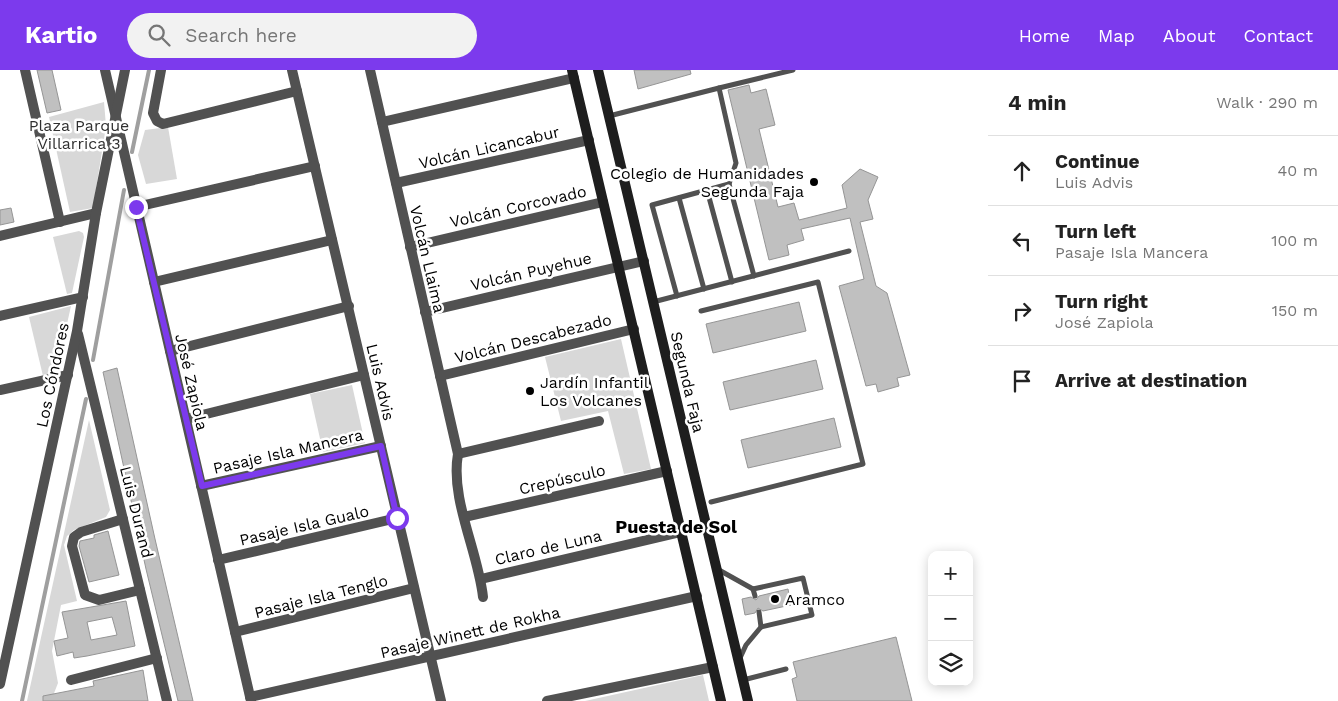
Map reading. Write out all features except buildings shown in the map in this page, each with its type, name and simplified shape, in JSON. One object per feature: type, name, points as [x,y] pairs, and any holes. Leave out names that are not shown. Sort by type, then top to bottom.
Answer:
[{"type":"main road","name":"Segunda Faja","points":[[598,70],[748,701]]},
{"type":"main road","points":[[573,74],[721,701]]},
{"type":"street","points":[[25,70],[60,222]]},
{"type":"street","name":"José Zapiola","points":[[105,70],[251,699]]},
{"type":"street","name":"Los Cóndores","points":[[0,684],[2,653],[77,331],[96,213],[125,70]]},
{"type":"street","points":[[162,70],[153,113],[157,121],[163,124],[297,91]]},
{"type":"street","name":"Luis Advis","points":[[292,70],[441,701]]},
{"type":"street","name":"Volcán Llaima","points":[[370,70],[458,454],[457,483],[480,579],[482,597]]},
{"type":"street","points":[[382,122],[573,74]]},
{"type":"street","name":"Volcán Licancabur","points":[[396,183],[589,140]]},
{"type":"street","points":[[136,207],[315,166]]},
{"type":"street","name":"Volcán Corcovado","points":[[410,246],[603,202]]},
{"type":"street","points":[[0,236],[96,213]]},
{"type":"street","points":[[154,282],[332,240]]},
{"type":"street","name":"Volcán Puyehue","points":[[425,312],[644,260]]},
{"type":"street","points":[[0,316],[82,297]]},
{"type":"street","points":[[170,351],[349,306]]},
{"type":"street","name":"Volcán Descabezado","points":[[440,376],[634,329]]},
{"type":"street","name":"Luis Durand","points":[[77,331],[167,701]]},
{"type":"street","points":[[0,390],[68,375]]},
{"type":"street","points":[[186,419],[364,375]]},
{"type":"street","points":[[458,454],[598,421]]},
{"type":"street","name":"Pasaje Isla Mancera","points":[[202,486],[381,446]]},
{"type":"street","name":"Crepúsculo","points":[[464,517],[667,471]]},
{"type":"street","name":"Pasaje Isla Gualo","points":[[218,560],[397,518]]},
{"type":"street","points":[[123,519],[81,532],[74,537],[72,546],[82,590],[89,598],[99,600],[140,590]]},
{"type":"street","name":"Claro de Luna","points":[[480,579],[682,532]]},
{"type":"street","name":"Pasaje Isla Tenglo","points":[[236,632],[414,588]]},
{"type":"street","name":"Pasaje Winett de Rokha","points":[[251,699],[430,656],[697,596]]},
{"type":"street","points":[[71,680],[157,658]]},
{"type":"street","points":[[546,701],[574,698],[713,667]]},
{"type":"lane","points":[[609,116],[793,70]]},
{"type":"lane","points":[[719,88],[736,163],[729,184],[754,276]]},
{"type":"lane","points":[[677,296],[652,205],[729,184]]},
{"type":"lane","points":[[707,190],[732,282]]},
{"type":"lane","points":[[679,198],[704,289]]},
{"type":"lane","points":[[653,302],[849,251]]},
{"type":"lane","points":[[701,311],[818,282],[863,464],[711,502]]},
{"type":"lane","points":[[717,569],[753,589],[803,578],[812,615],[760,627],[746,645],[738,661]]},
{"type":"lane","points":[[753,589],[755,596]]},
{"type":"lane","points":[[759,612],[760,627]]},
{"type":"lane","points":[[743,680],[786,669]]},
{"type":"green space","name":"Plaza Parque Villarrica 3","points":[[104,102],[106,126],[93,208],[70,212],[49,117]]},
{"type":"green space","points":[[168,127],[177,179],[146,184],[138,155],[145,130]]},
{"type":"green space","points":[[79,231],[83,233],[84,237],[72,293],[67,294],[53,237]]},
{"type":"green space","points":[[71,306],[56,373],[43,376],[29,317]]},
{"type":"green space","points":[[621,339],[651,469],[624,474],[608,411],[561,421],[545,357]]},
{"type":"green space","points":[[352,385],[365,443],[323,452],[310,394]]},
{"type":"green space","points":[[89,420],[110,510],[106,517],[74,530],[67,536],[64,545],[77,601],[61,605],[52,651],[58,683],[51,701],[27,701]]},
{"type":"green space","points":[[703,675],[709,701],[585,701]]},
{"type":"waterway","points":[[132,152],[149,70]]},
{"type":"waterway","points":[[93,360],[124,190]]},
{"type":"waterway","points":[[22,701],[86,399]]},
{"type":"place","name":"Colegio de Humanidades Segunda Faja","points":[[814,182]]},
{"type":"place","name":"Jardín Infantil Los Volcanes","points":[[530,391]]},
{"type":"place","name":"Aramco","points":[[775,599]]},
{"type":"district","name":"Puesta de Sol","points":[[676,527]]},
{"type":"route","points":[[136,207],[202,486],[381,446],[397,518]]}]
